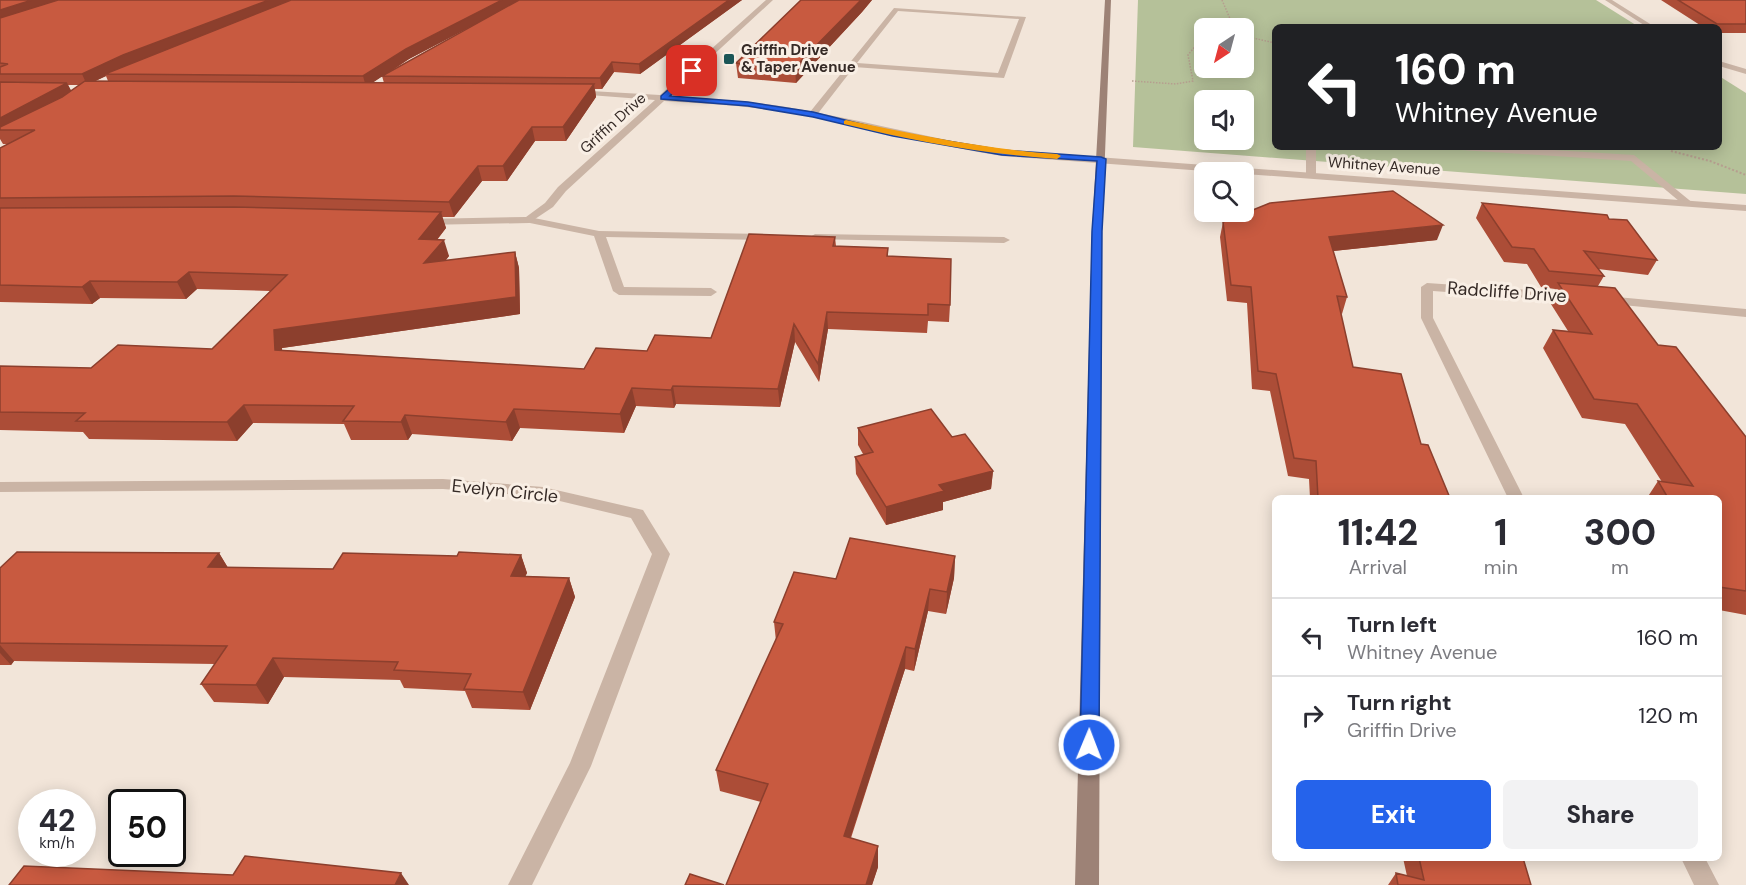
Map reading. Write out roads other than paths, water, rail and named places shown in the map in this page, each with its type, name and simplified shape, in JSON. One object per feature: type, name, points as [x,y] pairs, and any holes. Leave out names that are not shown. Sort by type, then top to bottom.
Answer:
[{"type":"main road","points":[[1087,885],[1097,231],[1108,0]]},
{"type":"street","name":"Griffin Drive","points":[[529,220],[549,205],[562,189],[770,0]]},
{"type":"street","points":[[813,114],[902,0]]},
{"type":"street","points":[[1608,0],[1647,24]]},
{"type":"street","points":[[853,65],[1000,76],[1023,17],[896,9]]},
{"type":"street","points":[[1722,64],[1746,72]]},
{"type":"street","name":"Whitney Avenue","points":[[569,91],[748,104],[813,114],[893,134],[1002,153],[1746,208]]},
{"type":"street","points":[[1311,150],[1311,175]]},
{"type":"street","points":[[1508,150],[1634,158],[1689,204]]},
{"type":"street","points":[[414,222],[529,220],[599,234],[777,237]]},
{"type":"street","points":[[599,234],[620,291],[711,292]]},
{"type":"street","points":[[801,237],[1004,240]]},
{"type":"street","name":"Radcliffe Drive","points":[[1515,495],[1427,318],[1427,286],[1746,313]]},
{"type":"street","name":"Evelyn Circle","points":[[0,487],[443,484],[543,492],[637,514],[661,554],[580,766],[520,885]]},
{"type":"street","points":[[1695,861],[1707,885]]},
{"type":"place","name":"Griffin Drive & Taper Avenue","points":[[729,59]]}]
